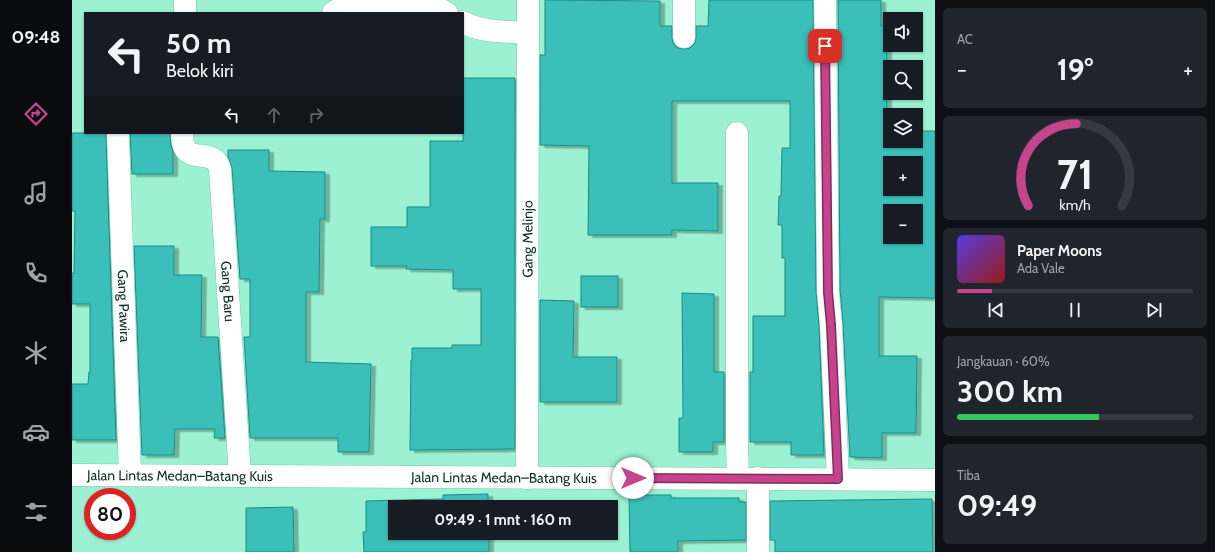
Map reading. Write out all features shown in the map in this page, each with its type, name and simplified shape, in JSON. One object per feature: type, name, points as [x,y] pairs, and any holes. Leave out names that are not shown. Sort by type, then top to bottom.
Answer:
[{"type":"main road","points":[[185,0],[185,12]]},
{"type":"main road","name":"Gang Melinjo","points":[[527,478],[528,0]]},
{"type":"main road","points":[[684,0],[684,38]]},
{"type":"main road","points":[[825,0],[828,292],[832,332],[838,479]]},
{"type":"main road","points":[[334,12],[339,9],[359,4],[395,3],[433,6],[445,12]]},
{"type":"main road","points":[[464,23],[485,29],[528,33]]},
{"type":"main road","points":[[737,133],[737,445],[748,478],[758,552]]},
{"type":"main road","name":"Gang Baru","points":[[182,134],[182,143],[185,151],[212,158],[218,163],[220,169],[240,476]]},
{"type":"main road","name":"Gang Pawira","points":[[118,136],[130,475]]},
{"type":"main road","name":"Jalan Lintas Medan–Batang Kuis","points":[[72,475],[935,480]]},
{"type":"building","points":[[545,0],[660,1],[660,26],[672,26],[673,43],[677,48],[684,49],[690,48],[695,43],[696,26],[708,26],[709,0],[813,0],[816,291],[819,326],[824,455],[791,455],[791,442],[750,442],[750,372],[753,372],[753,316],[785,316],[785,258],[782,258],[782,225],[778,225],[779,196],[781,196],[782,148],[790,148],[790,101],[672,101],[672,183],[718,183],[718,231],[672,230],[672,235],[588,235],[589,146],[540,145],[540,55],[545,55]]},
{"type":"building","points":[[838,0],[881,0],[883,52],[887,52],[887,60],[883,60],[883,100],[887,100],[887,108],[883,108],[883,148],[923,148],[923,131],[935,131],[935,298],[879,297],[879,356],[917,356],[916,433],[882,433],[882,458],[850,457],[840,290]]},
{"type":"building","points":[[464,78],[515,78],[515,449],[410,450],[412,348],[452,348],[452,345],[481,345],[481,289],[453,289],[453,270],[406,269],[407,266],[371,266],[371,227],[407,227],[407,207],[430,207],[430,141],[463,141]]},
{"type":"building","points":[[72,133],[106,134],[116,440],[72,440],[72,384],[88,384],[90,372],[90,304],[72,304],[75,211],[72,211]]},
{"type":"building","points":[[130,134],[170,134],[173,151],[173,174],[132,174]]},
{"type":"building","points":[[228,150],[269,150],[269,171],[325,172],[325,219],[320,219],[319,292],[306,292],[306,362],[371,364],[369,452],[338,452],[338,438],[250,438],[244,337],[250,337],[250,279],[240,279],[232,168],[228,157]]},
{"type":"building","points":[[134,246],[174,246],[174,275],[202,275],[201,337],[218,337],[225,438],[214,438],[215,429],[175,429],[174,455],[142,455]]},
{"type":"building","points":[[581,276],[618,276],[618,307],[581,307]]},
{"type":"building","points":[[682,293],[714,294],[714,372],[724,372],[724,442],[713,442],[713,452],[679,452],[679,418],[683,418]]},
{"type":"building","points":[[540,300],[574,301],[573,357],[617,357],[617,402],[540,402]]},
{"type":"building","points":[[488,494],[488,500],[404,500],[443,499],[443,495]]},
{"type":"building","points":[[629,495],[671,495],[671,498],[739,498],[739,502],[746,502],[746,540],[678,541],[678,552],[630,552]]},
{"type":"building","points":[[932,499],[933,552],[775,552],[775,540],[770,540],[770,501]]},
{"type":"building","points":[[388,500],[388,540],[489,540],[489,552],[364,552],[363,532],[366,532],[366,501]]},
{"type":"building","points":[[293,507],[294,552],[246,552],[246,508]]},
{"type":"route","points":[[633,478],[838,479],[831,325],[828,292],[825,46]]}]
